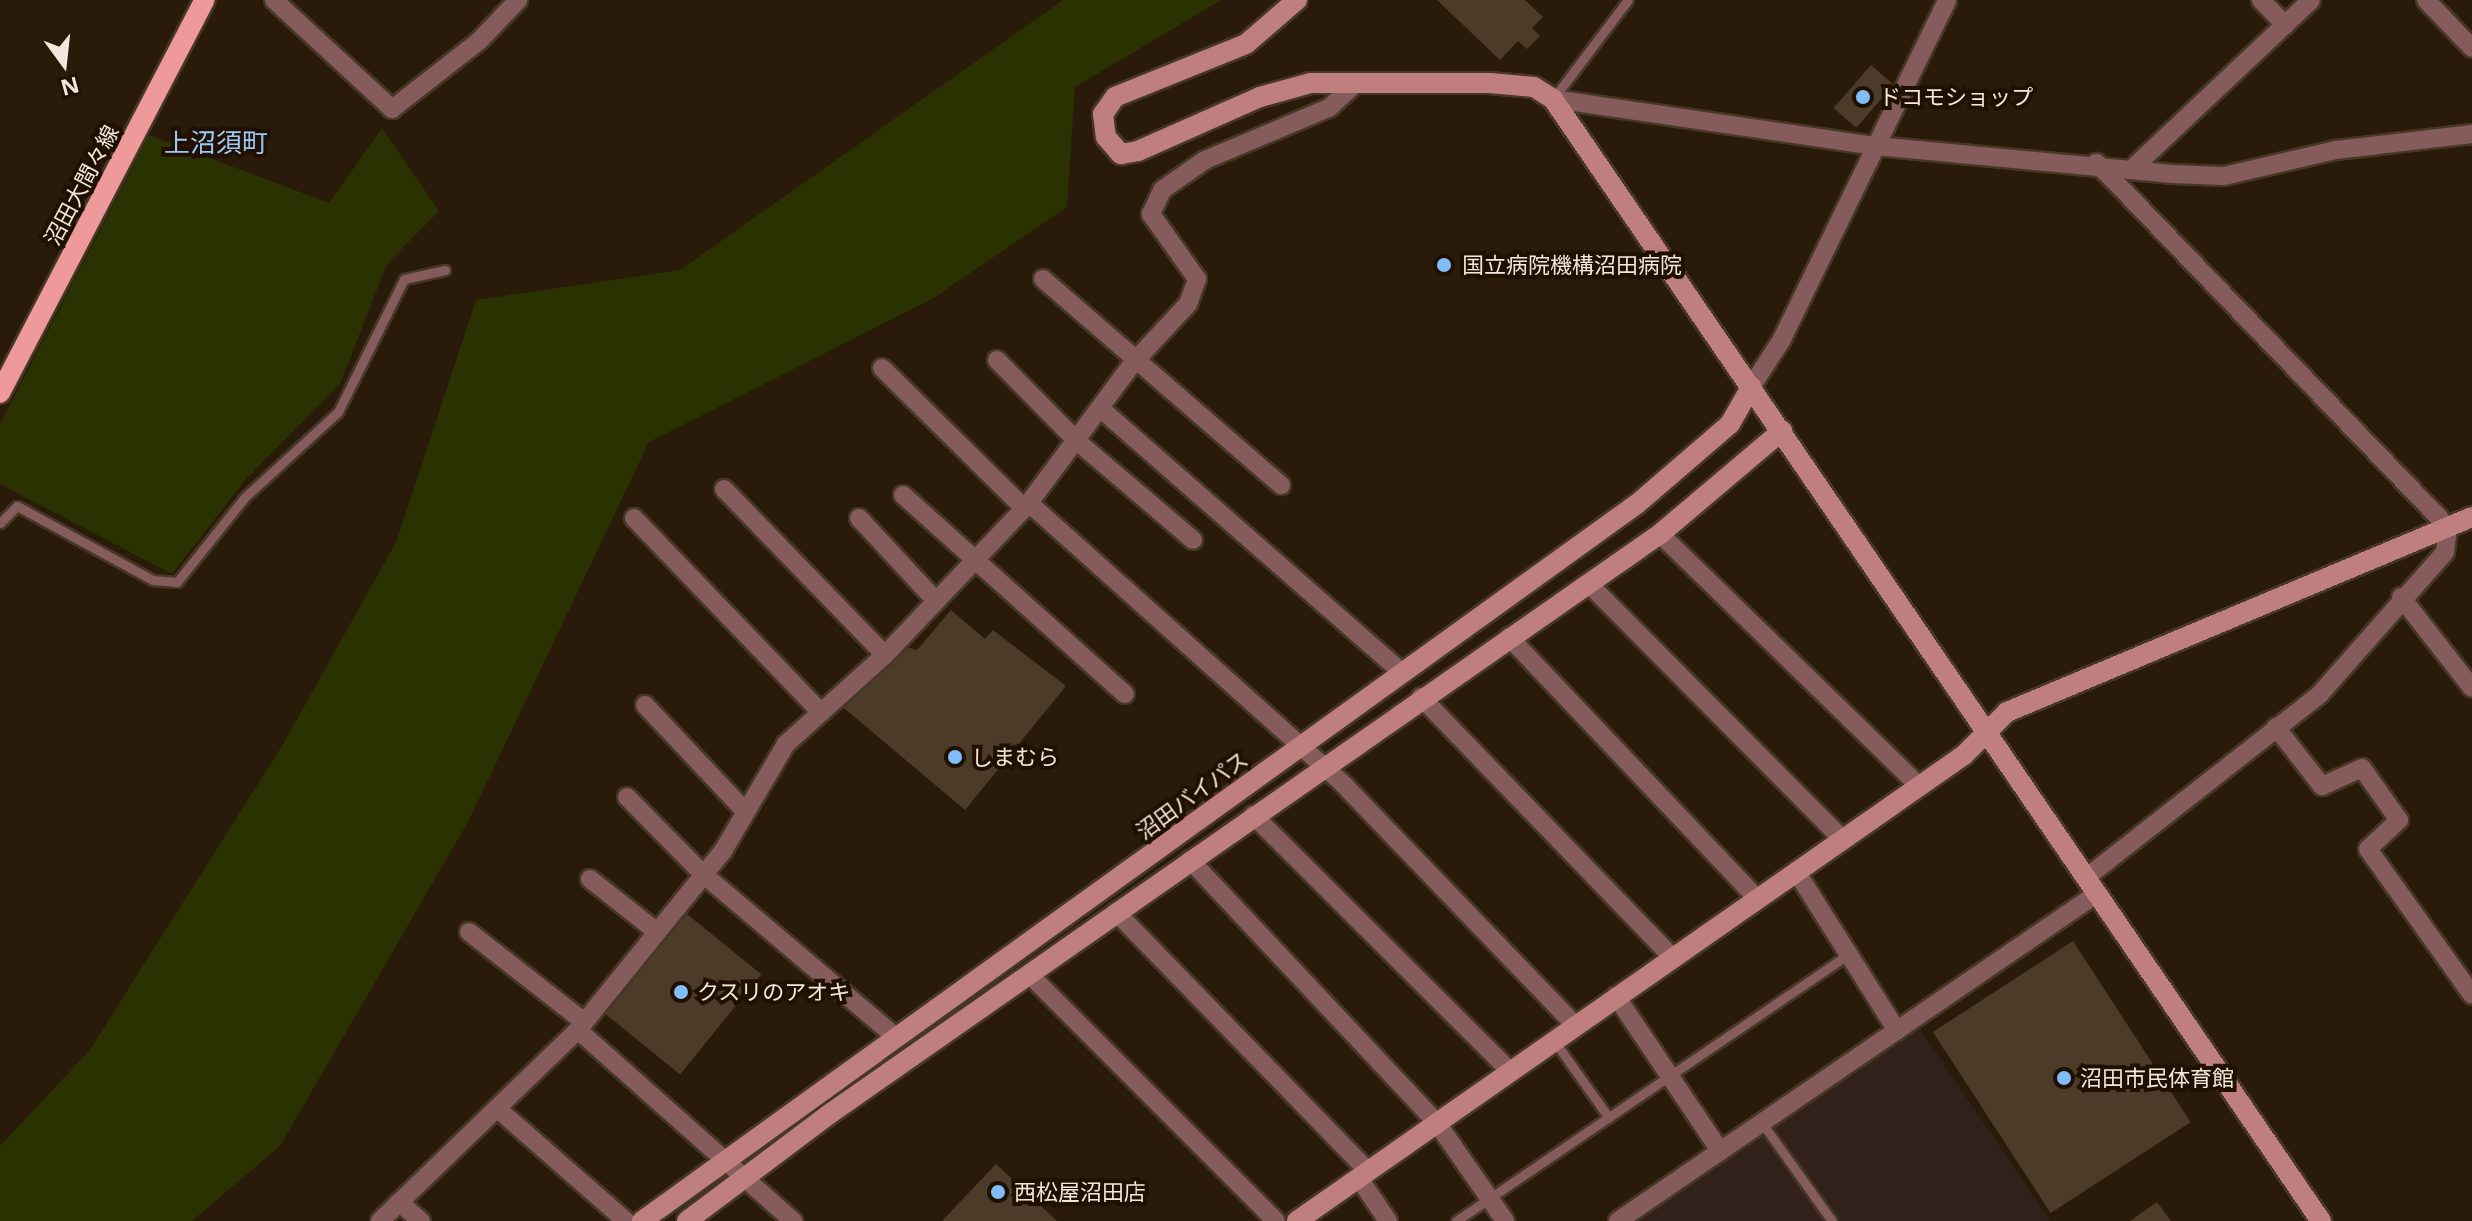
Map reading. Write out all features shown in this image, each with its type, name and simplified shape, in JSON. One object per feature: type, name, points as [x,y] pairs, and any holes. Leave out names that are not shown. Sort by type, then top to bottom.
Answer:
[{"type":"main road","name":"沼田大間々線","points":[[0,393],[205,0]]},
{"type":"street","points":[[274,0],[392,109],[479,41],[518,0]]},
{"type":"street","points":[[1297,0],[1246,44],[1115,97],[1103,114],[1106,137],[1121,154],[1138,151],[1260,97],[1310,83],[1534,87],[1553,99],[2321,1221]]},
{"type":"street","points":[[1751,387],[1876,146],[1947,0]]},
{"type":"street","points":[[2261,0],[2285,25]]},
{"type":"street","points":[[2134,167],[2311,0]]},
{"type":"street","points":[[2426,0],[2472,48]]},
{"type":"street","points":[[380,1221],[499,1110],[581,1026],[703,874],[786,744],[819,710],[885,655],[1026,505],[1078,442],[1133,363],[1196,292],[1190,263],[1151,214],[1162,190],[1205,160],[1329,108],[1357,82]]},
{"type":"street","points":[[1553,99],[1876,146],[2224,176],[2336,150],[2472,134]]},
{"type":"street","points":[[2097,163],[2448,527]]},
{"type":"street","points":[[1043,279],[1133,363],[1281,485]]},
{"type":"street","points":[[997,360],[1078,442],[1193,540]]},
{"type":"street","points":[[882,368],[1026,505],[1323,766],[1575,1025]]},
{"type":"street","name":"沼田バイパス","points":[[642,1221],[1637,504],[1730,424],[1751,387]]},
{"type":"street","points":[[1101,409],[1403,673]]},
{"type":"street","points":[[687,1221],[1253,815],[1660,534],[1782,431]]},
{"type":"street","points":[[724,489],[885,655]]},
{"type":"street","points":[[903,495],[971,564],[1125,694]]},
{"type":"street","points":[[1297,1221],[1919,786],[1990,734],[2007,712],[2472,517]]},
{"type":"street","points":[[634,518],[819,710]]},
{"type":"street","points":[[859,518],[936,601]]},
{"type":"street","points":[[1618,1221],[1897,1031],[2092,885],[2276,727],[2320,694],[2401,597],[2445,552],[2448,527]]},
{"type":"street","points":[[1660,534],[1919,786]]},
{"type":"street","points":[[1588,583],[1842,839]]},
{"type":"street","points":[[2401,597],[2472,688]]},
{"type":"street","points":[[1509,637],[1757,898]]},
{"type":"street","points":[[1421,697],[1672,957]]},
{"type":"street","points":[[645,705],[745,811]]},
{"type":"street","points":[[2276,727],[2322,786],[2362,768],[2399,820],[2368,849],[2472,995]]},
{"type":"street","points":[[627,797],[703,874],[895,1036]]},
{"type":"street","points":[[1253,815],[1510,1071]]},
{"type":"street","points":[[1190,860],[1437,1123],[1505,1221]]},
{"type":"street","points":[[1796,871],[1897,1031]]},
{"type":"street","points":[[590,879],[657,932]]},
{"type":"street","points":[[1116,912],[1364,1174],[1388,1221]]},
{"type":"street","points":[[469,932],[581,1026],[793,1221]]},
{"type":"street","points":[[1029,974],[1276,1221]]},
{"type":"street","points":[[1616,996],[1720,1151]]},
{"type":"street","points":[[499,1110],[626,1221]]},
{"type":"street","points":[[399,1202],[421,1221]]},
{"type":"lane","points":[[1553,99],[1628,0]]},
{"type":"lane","points":[[0,523],[17,506],[153,580],[177,582],[244,498],[338,412],[404,279],[445,270]]},
{"type":"lane","points":[[1456,1221],[1849,954]]},
{"type":"lane","points":[[1553,1040],[1609,1118]]},
{"type":"lane","points":[[1762,1123],[1832,1221]]},
{"type":"shaded area","points":[[1919,1027],[2050,1221],[1635,1221]]},
{"type":"green space","points":[[1063,0],[1221,0],[1075,87],[1067,207],[932,299],[649,442],[468,822],[280,1146],[192,1221],[0,1221],[0,1146],[89,1051],[282,746],[396,542],[476,300],[680,270]]},
{"type":"green space","points":[[382,128],[439,211],[387,264],[340,384],[247,478],[172,574],[0,484],[0,424],[149,135],[329,203]]},
{"type":"building","points":[[1437,0],[1525,0],[1543,17],[1532,28],[1540,36],[1527,49],[1518,41],[1500,60]]},
{"type":"building","name":"ドコモショップ","points":[[1871,65],[1894,85],[1856,128],[1834,108]]},
{"type":"building","name":"しまむら","points":[[951,610],[985,639],[993,630],[1066,686],[965,810],[838,703],[907,647],[917,650]]},
{"type":"building","name":"クスリのアオキ","points":[[682,910],[761,974],[680,1074],[601,1010]]},
{"type":"building","name":"沼田市民体育館","points":[[2073,941],[2191,1122],[2051,1213],[1933,1032]]},
{"type":"building","name":"西松屋沼田店","points":[[996,1164],[1057,1221],[942,1221]]},
{"type":"building","points":[[2157,1202],[2171,1221],[2130,1221]]},
{"type":"place","name":"ドコモショップ","points":[[1863,97]]},
{"type":"place","name":"国立病院機構沼田病院","points":[[1444,265]]},
{"type":"place","name":"しまむら","points":[[955,757]]},
{"type":"place","name":"クスリのアオキ","points":[[681,992]]},
{"type":"place","name":"沼田市民体育館","points":[[2064,1078]]},
{"type":"place","name":"西松屋沼田店","points":[[998,1192]]},
{"type":"district","name":"上沼須町","points":[[216,143]]}]
